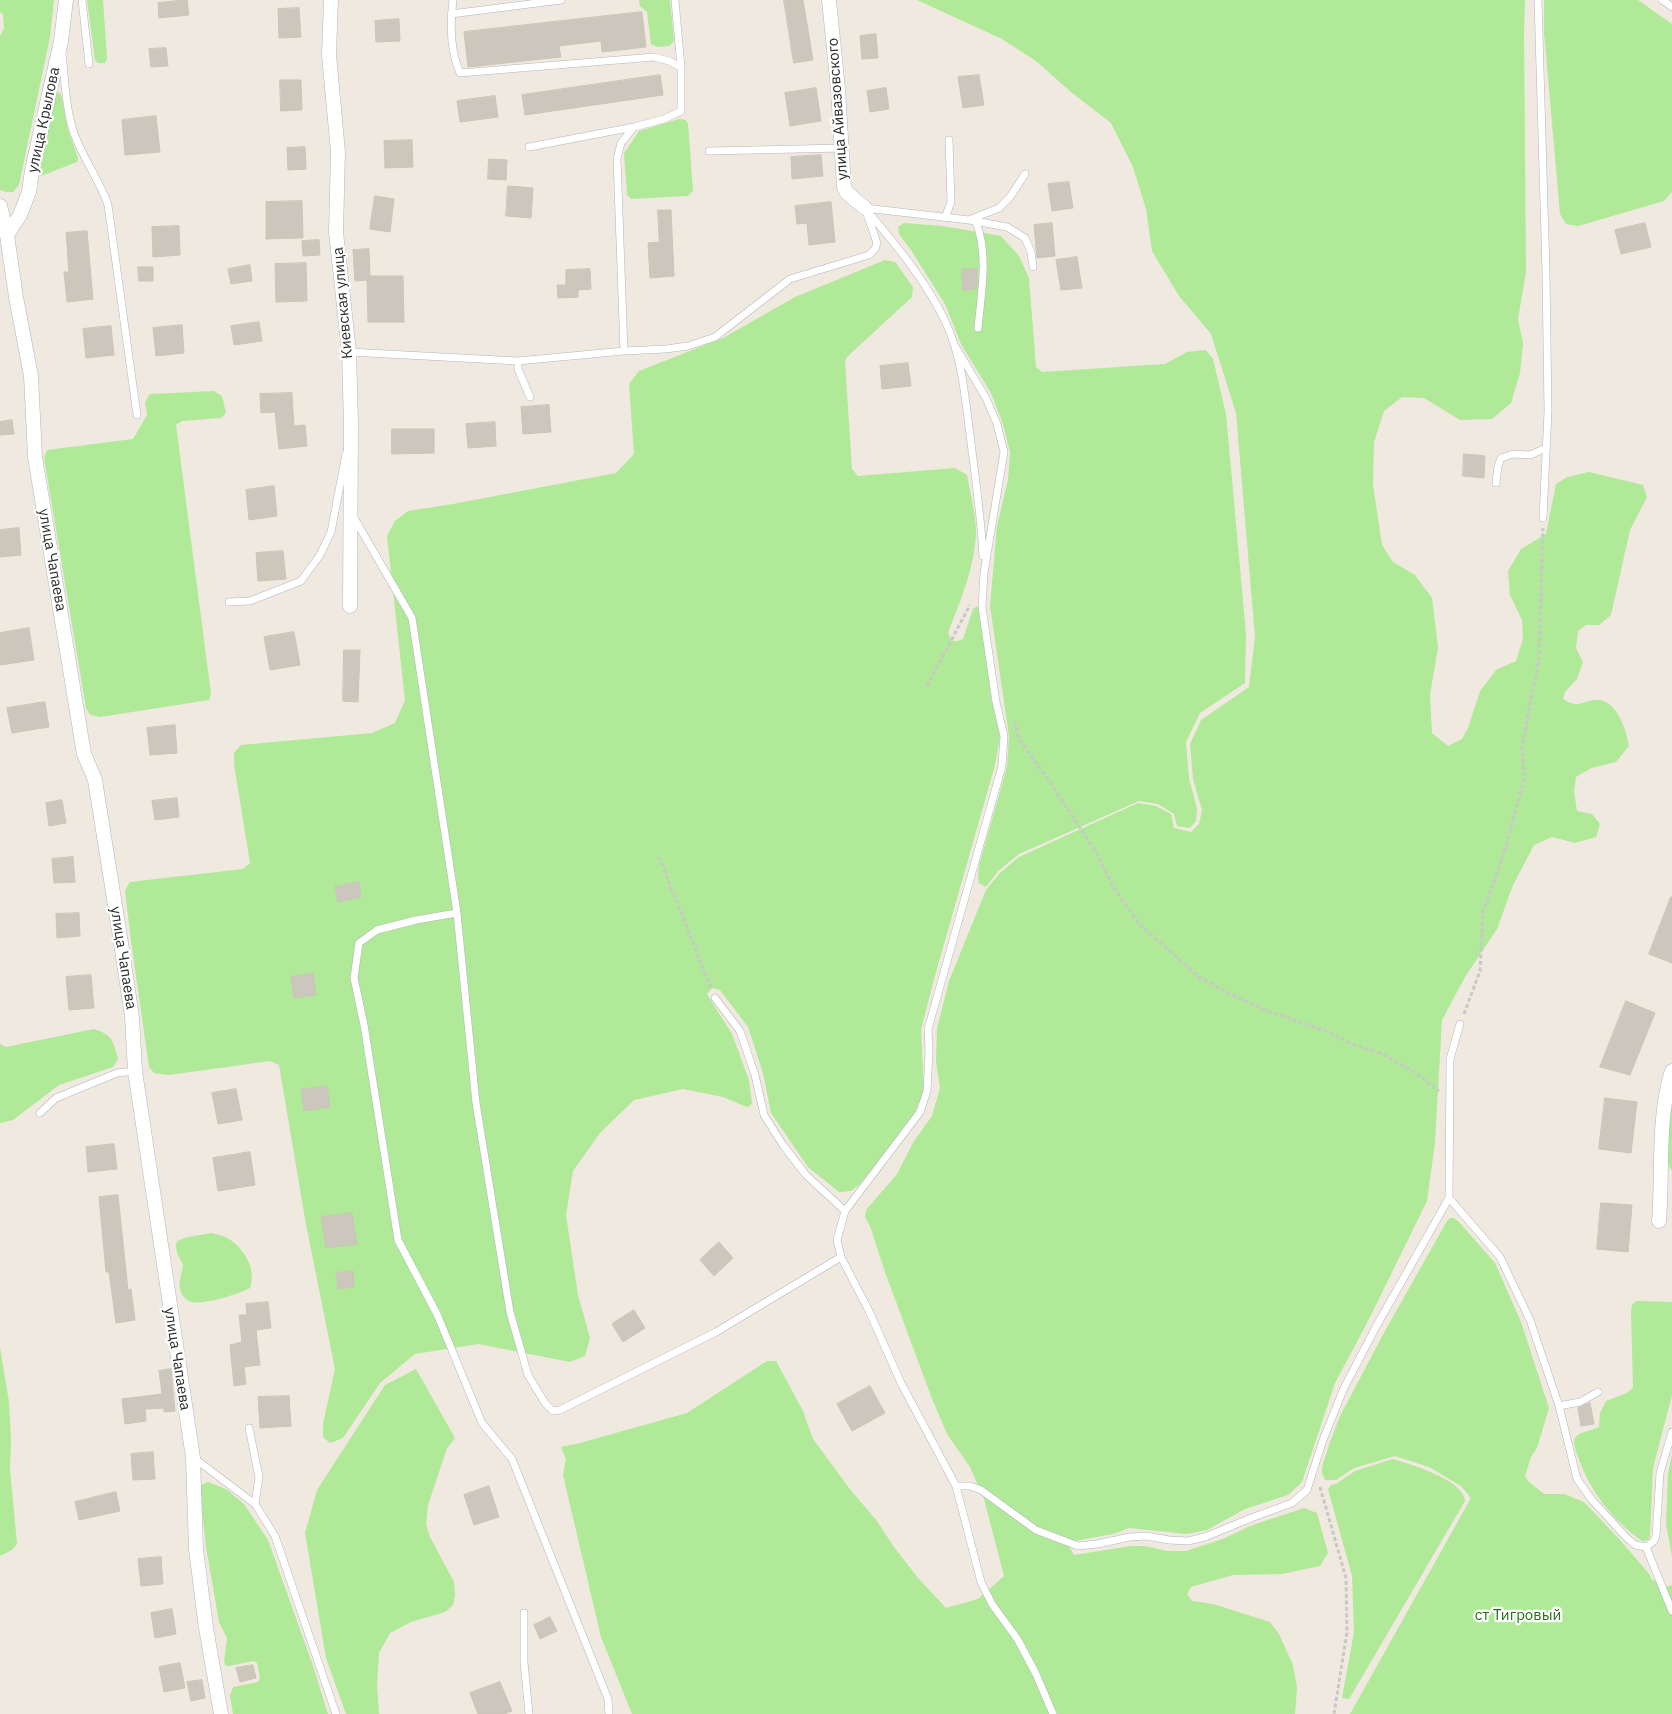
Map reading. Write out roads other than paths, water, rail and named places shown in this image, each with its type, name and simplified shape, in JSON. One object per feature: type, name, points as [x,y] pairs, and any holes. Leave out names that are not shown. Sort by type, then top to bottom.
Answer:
[{"type":"street","name":"улица Крылова","points":[[7,236],[20,215],[29,192],[32,170],[61,41],[66,0]]},
{"type":"street","name":"Киевская улица","points":[[331,0],[329,55],[338,152],[336,232],[349,352],[351,424],[349,510],[350,606]]},
{"type":"street","name":"улица Айвазовского","points":[[829,0],[838,89],[844,187],[847,193],[865,208]]},
{"type":"street","name":"улица Чапаева","points":[[0,206],[7,236],[31,376],[35,457],[84,754],[95,780],[130,1008],[134,1071],[193,1458],[196,1549],[206,1628],[221,1714]]},
{"type":"street","points":[[1659,1221],[1662,1191],[1662,1132],[1669,1080],[1672,1071]]},
{"type":"lane","points":[[82,0],[88,64]]},
{"type":"lane","points":[[453,0],[451,14],[454,59],[460,73],[654,57],[669,61],[681,68]]},
{"type":"lane","points":[[451,14],[561,0]]},
{"type":"lane","points":[[529,147],[634,127],[664,119],[681,111],[681,68],[675,0]]},
{"type":"lane","points":[[1538,0],[1548,410],[1543,518]]},
{"type":"lane","points":[[1662,0],[1672,7]]},
{"type":"lane","points":[[61,41],[67,103],[72,128],[83,153],[102,187],[108,205],[137,415]]},
{"type":"lane","points":[[624,351],[618,159],[621,143],[634,127]]},
{"type":"lane","points":[[945,218],[951,202],[949,140]]},
{"type":"lane","points":[[709,151],[842,148]]},
{"type":"lane","points":[[973,221],[999,208],[1010,197],[1025,174]]},
{"type":"lane","points":[[349,352],[518,361],[688,346],[715,337],[790,279],[868,255],[875,249],[877,243],[865,208]]},
{"type":"lane","points":[[865,208],[1007,227],[1025,238],[1031,252],[1033,267]]},
{"type":"lane","points":[[865,208],[911,264],[945,320],[955,346],[963,384],[978,489],[984,573]]},
{"type":"lane","points":[[973,221],[980,233],[983,259],[978,328]]},
{"type":"lane","points":[[955,346],[986,398],[997,424],[1004,452],[984,573],[982,607],[996,702],[1004,736],[1002,766],[928,1029],[927,1091],[920,1112],[845,1211],[837,1240],[840,1257],[868,1311],[901,1383],[956,1486],[981,1582],[992,1604],[1018,1640],[1036,1674],[1053,1714]]},
{"type":"lane","points":[[518,361],[518,369],[530,397]]},
{"type":"lane","points":[[229,602],[250,601],[301,581],[315,562],[330,532],[351,424]]},
{"type":"lane","points":[[1496,483],[1501,458],[1513,454],[1530,455],[1546,448]]},
{"type":"lane","points":[[349,510],[412,618],[457,913],[476,1103],[510,1312],[528,1374],[545,1403],[553,1411],[560,1410],[716,1332],[840,1257]]},
{"type":"lane","points":[[457,913],[416,920],[377,930],[359,943],[354,978],[364,1025],[398,1240],[437,1314],[482,1423],[512,1459],[608,1699],[609,1714]]},
{"type":"lane","points":[[715,998],[740,1031],[755,1075],[764,1115],[783,1145],[806,1175],[845,1211]]},
{"type":"lane","points":[[956,1486],[970,1486],[981,1490],[1036,1530],[1078,1546],[1130,1537],[1146,1536],[1188,1541],[1205,1537],[1292,1503],[1308,1490],[1323,1440],[1344,1388],[1448,1198],[1450,1059],[1460,1024]]},
{"type":"lane","points":[[40,1113],[56,1098],[117,1073],[134,1071]]},
{"type":"lane","points":[[1448,1198],[1500,1257],[1530,1320],[1559,1406],[1577,1479],[1592,1500],[1635,1545],[1646,1547],[1654,1541],[1656,1536],[1660,1473],[1672,1432]]},
{"type":"lane","points":[[1559,1406],[1580,1402],[1598,1392]]},
{"type":"lane","points":[[249,1428],[259,1477],[256,1504]]},
{"type":"lane","points":[[193,1458],[256,1504],[275,1536],[336,1714]]},
{"type":"lane","points":[[1646,1547],[1672,1611]]},
{"type":"lane","points":[[524,1613],[524,1662],[529,1714]]},
{"type":"park label","name":"ст Тигровый","points":[[1518,1616]]}]
